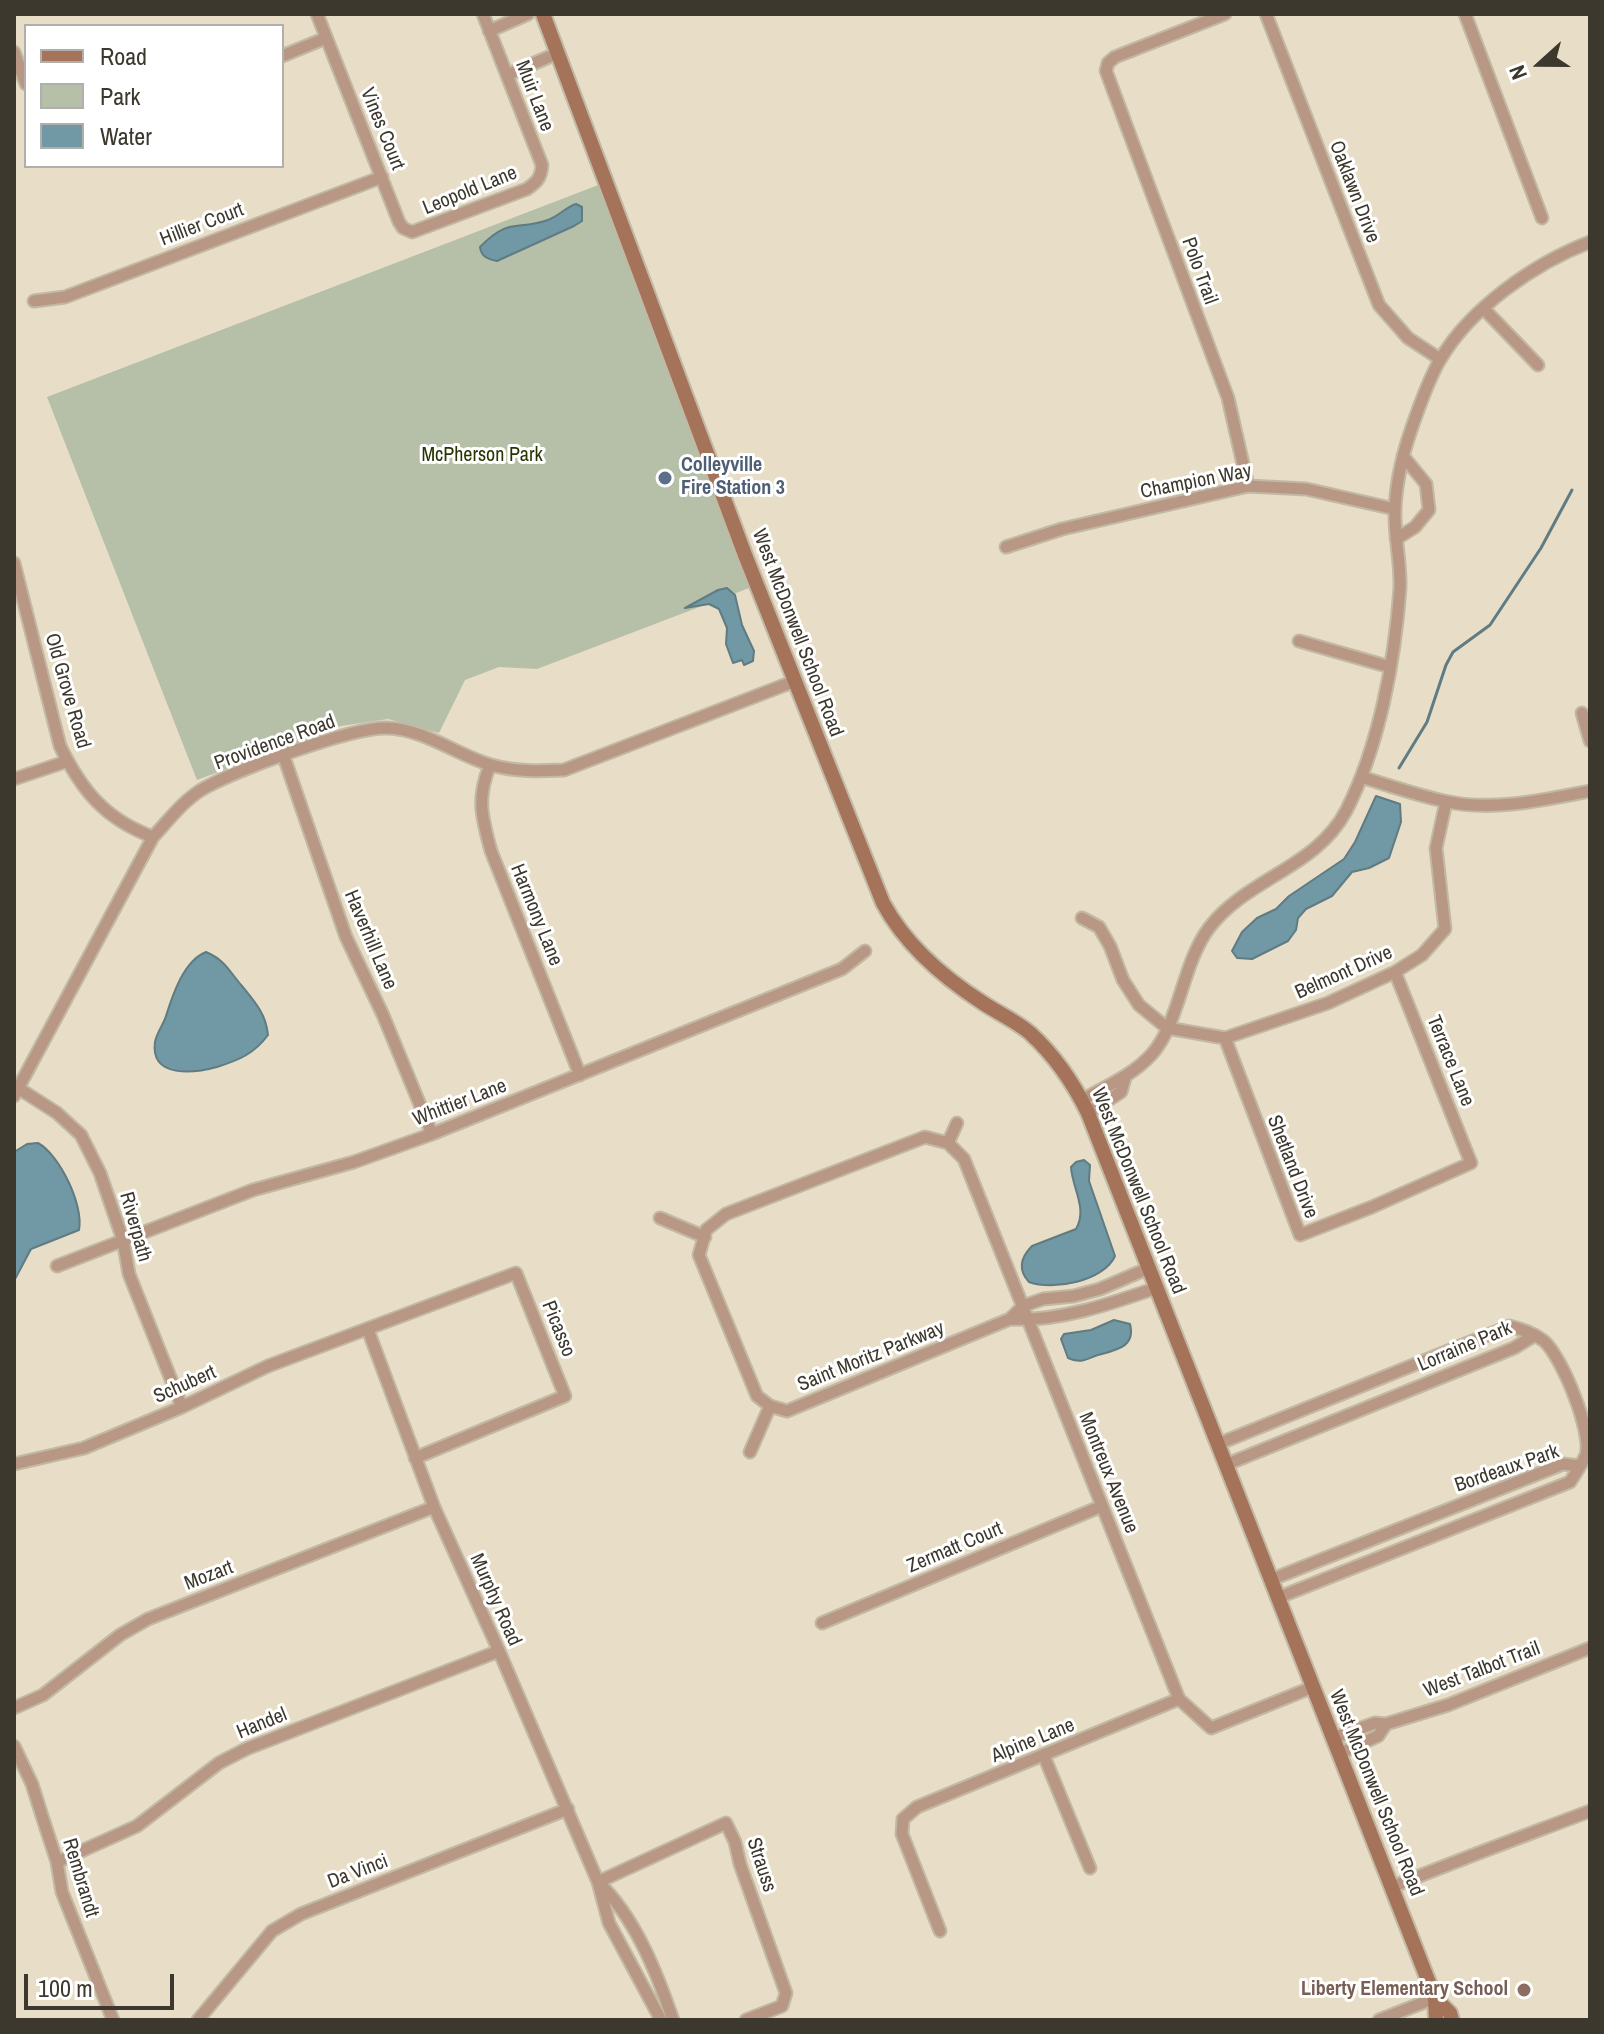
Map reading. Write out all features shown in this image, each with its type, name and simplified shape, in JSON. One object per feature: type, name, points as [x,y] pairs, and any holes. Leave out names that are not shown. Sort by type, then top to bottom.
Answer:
[{"type":"main road","name":"West McDonwell School Road","points":[[543,14],[836,788],[891,918],[951,981],[1029,1033],[1063,1071],[1085,1107],[1435,1998],[1436,2020]]},
{"type":"main road","name":"West McDonwell School Road","points":[[1435,1998],[1450,2013],[1452,2020]]},
{"type":"street","name":"Vines Court","points":[[317,14],[399,222],[407,231]]},
{"type":"street","name":"Muir Lane","points":[[483,14],[542,165],[541,174]]},
{"type":"street","points":[[489,31],[528,14]]},
{"type":"street","name":"Polo Trail","points":[[1225,14],[1115,57],[1108,63],[1106,71],[1228,398],[1248,486]]},
{"type":"street","name":"Oaklawn Drive","points":[[1266,14],[1379,305],[1408,338],[1440,359]]},
{"type":"street","points":[[1465,14],[1542,218]]},
{"type":"street","points":[[284,55],[326,38]]},
{"type":"street","points":[[14,52],[24,79]]},
{"type":"street","points":[[507,75],[558,53]]},
{"type":"street","name":"Leopold Lane","points":[[407,231],[418,231],[527,189],[537,182],[541,174]]},
{"type":"street","name":"Hillier Court","points":[[34,301],[65,297],[382,177]]},
{"type":"street","points":[[1085,1107],[1121,1092],[1125,1078],[1154,1052],[1207,930],[1234,902],[1303,860],[1334,831],[1361,777],[1390,667],[1400,584],[1395,509],[1403,456],[1419,405],[1440,359],[1484,309],[1520,278],[1559,254],[1590,242]]},
{"type":"street","points":[[1484,309],[1538,365]]},
{"type":"street","points":[[1396,539],[1415,527],[1429,510],[1426,484],[1403,456]]},
{"type":"street","name":"Champion Way","points":[[1006,547],[1062,529],[1248,486],[1306,489],[1395,509]]},
{"type":"street","name":"Old Grove Road","points":[[14,563],[60,746],[97,804],[153,837]]},
{"type":"street","points":[[1299,641],[1390,667]]},
{"type":"street","name":"Providence Road","points":[[15,1090],[153,837],[180,807],[201,790],[344,735],[388,728],[431,739],[490,765],[525,772],[564,770],[795,681]]},
{"type":"street","points":[[1582,713],[1590,741]]},
{"type":"street","name":"Haverhill Lane","points":[[284,757],[346,937],[383,1015],[432,1134]]},
{"type":"street","points":[[14,779],[68,761]]},
{"type":"street","name":"Harmony Lane","points":[[490,765],[481,788],[481,814],[491,851],[580,1075]]},
{"type":"street","points":[[1361,777],[1446,802],[1512,804],[1590,791]]},
{"type":"street","name":"Belmont Drive","points":[[1167,1028],[1225,1038],[1328,1003],[1395,972],[1422,955],[1445,929],[1436,848],[1446,802]]},
{"type":"street","points":[[1082,918],[1099,927],[1123,980],[1139,1005],[1167,1028]]},
{"type":"street","name":"Whittier Lane","points":[[57,1266],[253,1190],[354,1162],[432,1134],[842,969],[865,951]]},
{"type":"street","name":"Terrace Lane","points":[[1372,1207],[1471,1163],[1395,972]]},
{"type":"street","name":"Shetland Drive","points":[[1225,1038],[1300,1235],[1372,1207]]},
{"type":"street","name":"Riverpath","points":[[15,1090],[57,1113],[81,1135],[100,1173],[123,1240],[129,1274],[182,1407]]},
{"type":"street","points":[[750,1452],[770,1406],[757,1396],[699,1255],[706,1230],[726,1214],[925,1137],[948,1143],[957,1123]]},
{"type":"street","name":"Montreux Avenue","points":[[948,1143],[964,1159],[1179,1699],[1211,1728],[1313,1687]]},
{"type":"street","points":[[660,1218],[705,1237]]},
{"type":"street","points":[[1023,1306],[1043,1299],[1074,1296],[1100,1289],[1149,1268]]},
{"type":"street","name":"Picasso","points":[[368,1330],[516,1273],[565,1396],[415,1458]]},
{"type":"street","name":"Saint Moritz Parkway","points":[[1010,1319],[1028,1320],[1103,1307],[1156,1288]]},
{"type":"street","name":"Saint Moritz Parkway","points":[[770,1406],[787,1411],[1010,1319],[1023,1306]]},
{"type":"street","name":"Lorraine Park","points":[[1218,1444],[1510,1326],[1535,1335]]},
{"type":"street","name":"Schubert","points":[[14,1464],[84,1448],[182,1407],[268,1366],[368,1330]]},
{"type":"street","name":"Murphy Road","points":[[368,1330],[434,1507],[568,1809],[598,1882],[609,1923],[661,2020]]},
{"type":"street","points":[[1535,1335],[1554,1352],[1579,1412],[1587,1437],[1586,1454],[1580,1466]]},
{"type":"street","name":"Lorraine Park","points":[[1225,1465],[1514,1348],[1535,1335]]},
{"type":"street","points":[[1259,1427],[1267,1448]]},
{"type":"street","name":"Bordeaux Park","points":[[1270,1580],[1563,1464],[1580,1466],[1570,1482],[1277,1598]]},
{"type":"street","name":"Zermatt Court","points":[[822,1623],[1102,1506]]},
{"type":"street","name":"Mozart","points":[[14,1708],[43,1695],[120,1635],[148,1619],[434,1507]]},
{"type":"street","points":[[1315,1562],[1322,1580]]},
{"type":"street","name":"West Talbot Trail","points":[[1333,1738],[1375,1723],[1386,1724],[1448,1705],[1590,1648]]},
{"type":"street","name":"Handel","points":[[57,1862],[137,1826],[219,1763],[246,1749],[499,1651]]},
{"type":"street","name":"Alpine Lane","points":[[940,1931],[902,1834],[903,1819],[917,1807],[1179,1699]]},
{"type":"street","name":"West Talbot Trail","points":[[1339,1754],[1378,1736],[1386,1724]]},
{"type":"street","name":"Rembrandt","points":[[14,1746],[32,1784],[57,1862],[62,1892],[113,2020]]},
{"type":"street","points":[[1044,1756],[1090,1868]]},
{"type":"street","name":"Da Vinci","points":[[198,2020],[272,1931],[301,1914],[568,1809]]},
{"type":"street","points":[[1392,1887],[1460,1858],[1519,1840],[1590,1811]]},
{"type":"street","name":"Strauss","points":[[598,1882],[726,1823],[786,1993],[782,2006],[746,2020]]},
{"type":"street","name":"Murphy Road","points":[[598,1882],[610,1893],[630,1925],[653,1969],[673,2020]]},
{"type":"street","points":[[1379,2020],[1435,1998]]},
{"type":"green space","name":"McPherson Park","points":[[606,182],[757,585],[537,669],[499,667],[465,680],[439,733],[388,719],[341,726],[197,780],[47,397]]},
{"type":"water","points":[[576,204],[582,207],[582,221],[574,226],[497,261],[482,253],[480,247],[498,232],[548,220]]},
{"type":"water","points":[[727,588],[735,595],[742,625],[754,651],[753,661],[744,665],[742,660],[733,663],[726,644],[727,628],[719,609],[709,604],[685,608]]},
{"type":"water","points":[[1376,796],[1400,804],[1401,822],[1389,858],[1352,872],[1332,896],[1306,909],[1298,918],[1296,930],[1288,941],[1252,959],[1237,958],[1232,951],[1242,932],[1257,918],[1276,909],[1289,896],[1344,859]]},
{"type":"water","points":[[206,952],[226,966],[255,1003],[265,1021],[268,1035],[252,1052],[232,1062],[197,1071],[176,1071],[159,1062],[155,1054],[156,1039],[185,971]]},
{"type":"water","points":[[38,1143],[54,1158],[69,1182],[78,1208],[79,1230],[31,1249],[14,1281],[14,1152],[27,1144]]},
{"type":"water","points":[[1084,1160],[1090,1165],[1089,1181],[1115,1256],[1100,1272],[1077,1282],[1051,1285],[1029,1282],[1022,1268],[1028,1250],[1076,1229],[1080,1206],[1071,1167]]},
{"type":"water","points":[[1114,1320],[1130,1324],[1127,1343],[1083,1360],[1068,1358],[1061,1339],[1064,1334],[1091,1330]]},
{"type":"waterway","points":[[1399,768],[1427,722],[1453,652],[1490,625],[1541,548],[1572,490]]},
{"type":"place","name":"Colleyville Fire Station 3","points":[[665,478]]},
{"type":"place","name":"Liberty Elementary School","points":[[1524,1990]]}]
